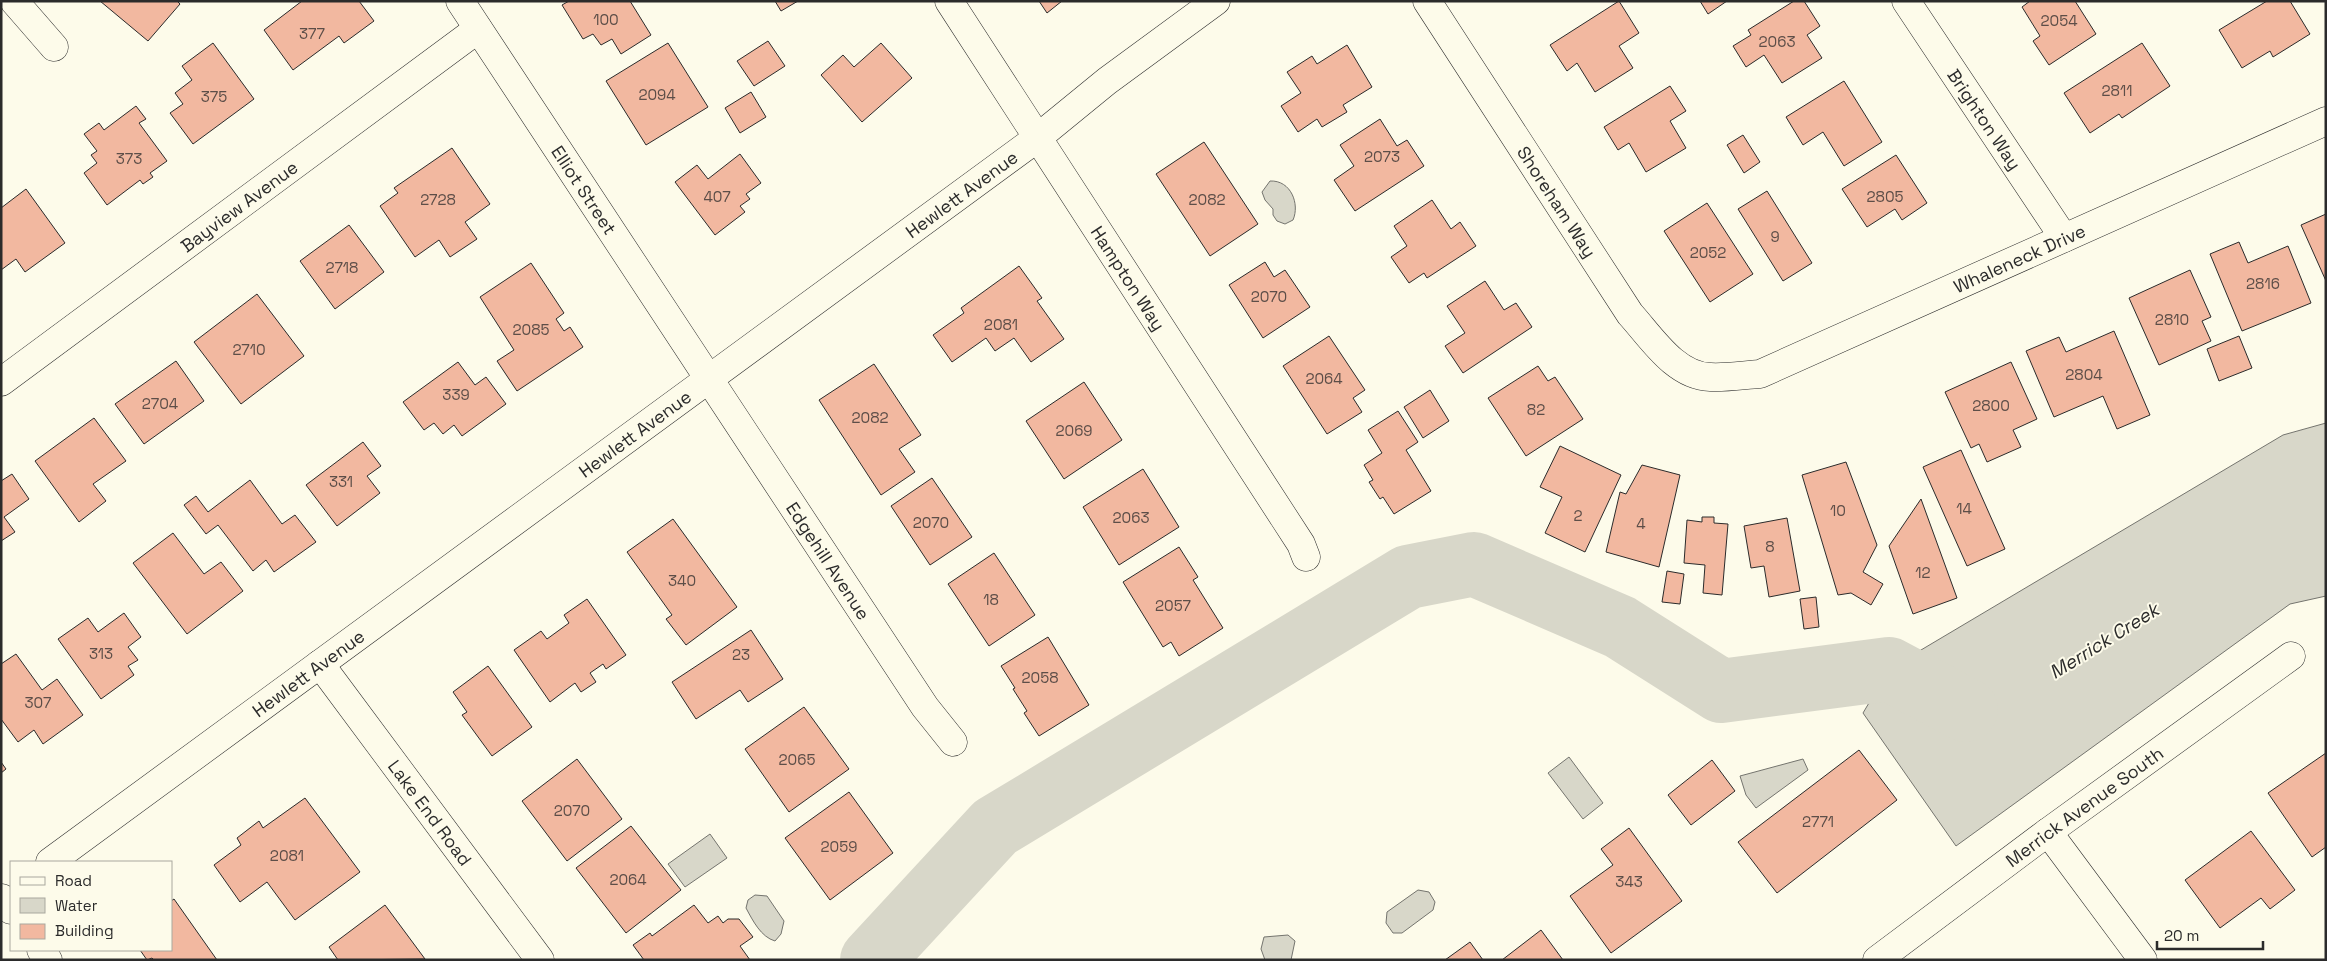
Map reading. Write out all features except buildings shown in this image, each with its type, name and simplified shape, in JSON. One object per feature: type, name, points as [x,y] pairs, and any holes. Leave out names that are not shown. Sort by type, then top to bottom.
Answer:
[{"type":"street","points":[[14,1],[54,47]]},
{"type":"street","name":"Elliot Street","points":[[460,1],[708,378]]},
{"type":"street","name":"Hampton Way","points":[[949,1],[1006,87],[1036,139],[1301,544],[1306,557]]},
{"type":"street","name":"Hewlett Avenue","points":[[51,861],[1036,139],[1107,82],[1216,1]]},
{"type":"street","name":"Shoreham Way","points":[[1427,1],[1630,314],[1669,358],[1689,372],[1709,378]]},
{"type":"street","name":"Brighton Way","points":[[1906,1],[2064,238]]},
{"type":"street","name":"Bayview Avenue","points":[[1,382],[478,29]]},
{"type":"street","name":"Whaleneck Drive","points":[[1709,378],[1760,374],[2326,120]]},
{"type":"street","name":"Edgehill Avenue","points":[[708,378],[925,707],[953,742]]},
{"type":"street","name":"Merrick Avenue South","points":[[1877,960],[2048,832],[2291,656]]},
{"type":"street","name":"Lake End Road","points":[[320,664],[540,960]]},
{"type":"street","points":[[2048,832],[2143,960]]},
{"type":"water","points":[[1270,181],[1283,184],[1292,194],[1295,214],[1293,220],[1285,224],[1277,221],[1273,215],[1273,209],[1265,200],[1262,192]]},
{"type":"water","name":"Merrick Creek","points":[[2326,423],[2326,596],[2290,604],[1956,846],[1863,713],[1889,669],[2283,435]]},
{"type":"water","points":[[1569,757],[1603,803],[1583,819],[1548,773]]},
{"type":"water","points":[[1803,759],[1808,770],[1756,808],[1746,795],[1740,776]]},
{"type":"water","points":[[710,834],[727,858],[685,887],[668,864]]},
{"type":"water","points":[[1418,890],[1429,892],[1435,902],[1433,910],[1402,933],[1393,933],[1386,923],[1387,912]]},
{"type":"water","points":[[755,895],[767,896],[784,921],[781,934],[775,941],[762,932],[746,908],[748,900]]},
{"type":"water","points":[[1288,935],[1295,941],[1291,960],[1265,960],[1261,949],[1264,937]]},
{"type":"waterway","points":[[872,960],[995,827],[1408,577],[1474,564],[1620,627],[1721,691],[1889,669],[1966,710]]}]
